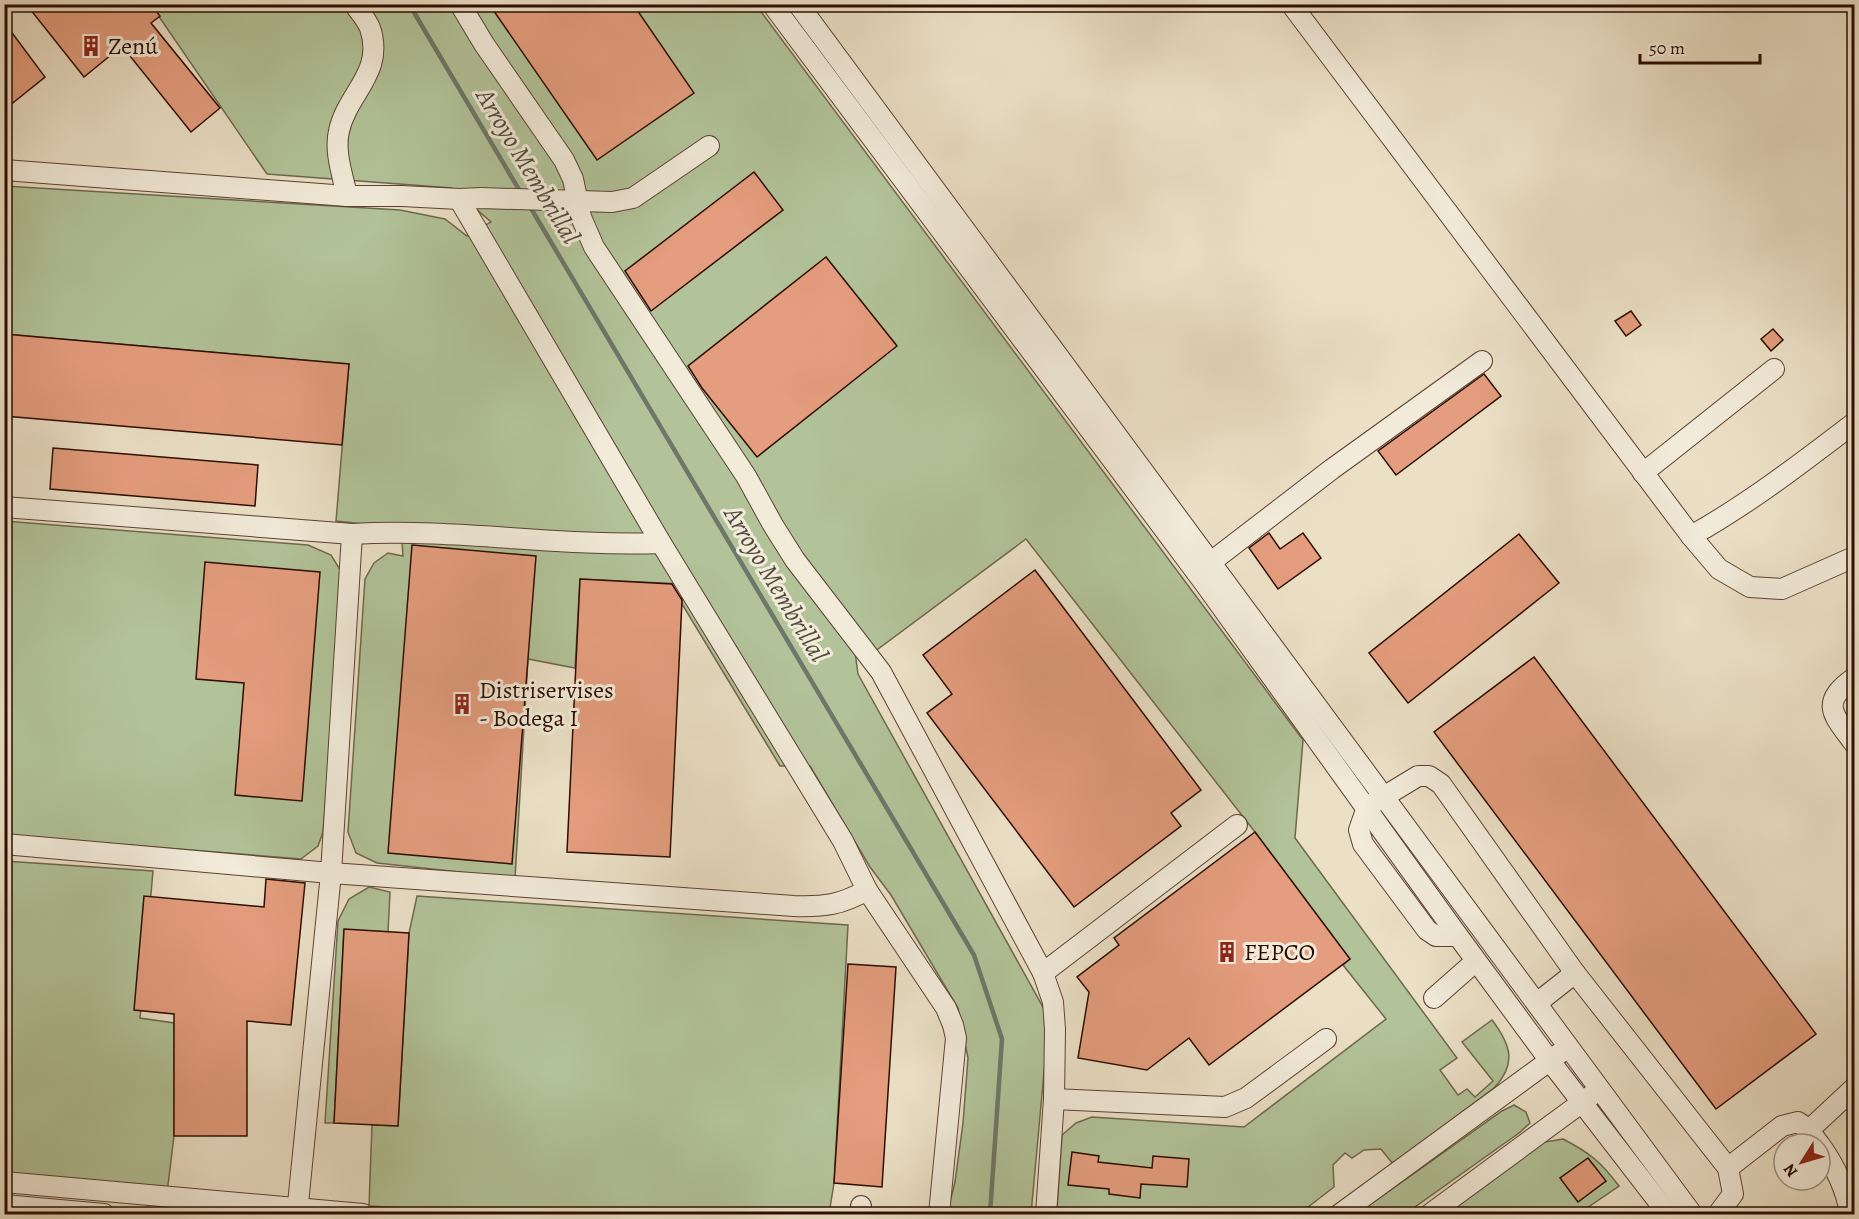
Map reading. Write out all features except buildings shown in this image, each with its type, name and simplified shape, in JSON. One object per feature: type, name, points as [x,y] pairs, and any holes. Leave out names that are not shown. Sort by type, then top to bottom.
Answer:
[{"type":"street","points":[[347,196],[337,147],[339,130],[354,97],[370,71],[373,50],[370,26],[354,4]]},
{"type":"street","points":[[460,4],[484,44],[564,160],[573,179],[581,217],[594,247],[746,476],[795,560],[881,672],[1043,973],[1053,1002],[1055,1029],[1054,1100],[1046,1215]]},
{"type":"street","points":[[772,4],[1205,584],[1581,1103],[1668,1215]]},
{"type":"street","points":[[798,4],[1692,1215]]},
{"type":"street","points":[[1291,4],[1643,473],[1719,569],[1750,587],[1782,589],[1854,556]]},
{"type":"street","points":[[4,170],[347,196],[612,202],[633,198],[710,146]]},
{"type":"street","points":[[459,199],[661,543],[843,841],[867,890],[946,1008],[956,1038],[939,1215]]},
{"type":"street","points":[[951,244],[966,231]]},
{"type":"street","points":[[1211,562],[1332,469],[1482,361]]},
{"type":"street","points":[[1643,473],[1774,369]]},
{"type":"street","points":[[1691,536],[1768,489],[1854,423]]},
{"type":"street","points":[[4,507],[352,534],[382,532],[435,534],[615,545],[661,543]]},
{"type":"street","points":[[297,1211],[331,873],[352,534]]},
{"type":"street","points":[[1854,678],[1841,687],[1832,706],[1834,717],[1854,743]]},
{"type":"street","points":[[1367,807],[1418,776],[1429,776],[1441,784],[1575,973],[1728,1168],[1733,1194],[1718,1215]]},
{"type":"street","points":[[1043,973],[1237,825]]},
{"type":"street","points":[[4,844],[331,873],[794,906],[823,907],[849,900],[867,890]]},
{"type":"street","points":[[1434,998],[1476,961]]},
{"type":"street","points":[[1537,1003],[1575,973]]},
{"type":"street","points":[[1054,1100],[1225,1107],[1246,1098],[1326,1039]]},
{"type":"street","points":[[1340,1215],[1570,1047]]},
{"type":"street","points":[[1822,1132],[1854,1088]]},
{"type":"street","points":[[1430,1215],[1600,1089]]},
{"type":"street","points":[[1774,1132],[1782,1126],[1798,1122],[1808,1132]]},
{"type":"street","points":[[1728,1168],[1772,1134]]},
{"type":"street","points":[[1832,1165],[1849,1201],[1850,1215]]},
{"type":"street","points":[[4,1182],[297,1211],[363,1215]]},
{"type":"street","points":[[4,1205],[104,1215]]},
{"type":"green space","points":[[151,5],[756,5],[1303,740],[1295,838],[1457,1058],[1440,1070],[1458,1095],[1467,1089],[1475,1097],[1493,1081],[1462,1042],[1492,1020],[1504,1038],[1509,1054],[1506,1071],[1494,1088],[1393,1164],[1381,1149],[1364,1150],[1352,1158],[1345,1153],[1333,1165],[1334,1187],[1299,1214],[1059,1214],[1057,1209],[1062,1135],[1076,1123],[1092,1117],[1244,1127],[1386,1019],[1343,965],[1350,959],[1255,832],[1026,539],[874,652],[855,652],[858,674],[1049,1018],[1031,1214],[947,1214],[955,1182],[963,1123],[968,1058],[958,1008],[810,766],[780,766],[682,604],[682,584],[580,579],[575,668],[528,659],[515,878],[377,863],[356,853],[348,832],[365,579],[374,563],[388,553],[403,556],[401,528],[336,521],[349,364],[5,334],[5,186],[400,210],[445,219],[467,236],[491,222],[452,188],[267,174]]},
{"type":"green space","points":[[4,521],[308,545],[331,555],[344,576],[323,832],[318,846],[301,859],[5,835]]},
{"type":"green space","points":[[4,861],[153,871],[140,1018],[174,1023],[174,1136],[167,1193],[5,1177]]},
{"type":"green space","points":[[369,887],[390,892],[388,932],[344,930],[334,1123],[325,1123],[338,921],[349,899]]},
{"type":"green space","points":[[417,896],[848,925],[834,1183],[829,1214],[517,1214],[369,1206],[372,1125],[398,1126],[409,933]]},
{"type":"green space","points":[[1514,1105],[1526,1112],[1530,1123],[1405,1214],[1357,1214],[1502,1111]]},
{"type":"green space","points":[[1563,1139],[1594,1159],[1619,1186],[1578,1214],[1440,1214],[1539,1143]]},
{"type":"waterway","name":"Arroyo Membrillal","points":[[409,4],[521,193]]},
{"type":"waterway","name":"Arroyo Membrillal","points":[[529,205],[974,955],[1002,1039],[990,1214]]},
{"type":"place","name":"Zenú","points":[[91,46]]},
{"type":"place","name":"Distriservises - Bodega I","points":[[462,704]]},
{"type":"place","name":"FEPCO","points":[[1227,952]]}]
